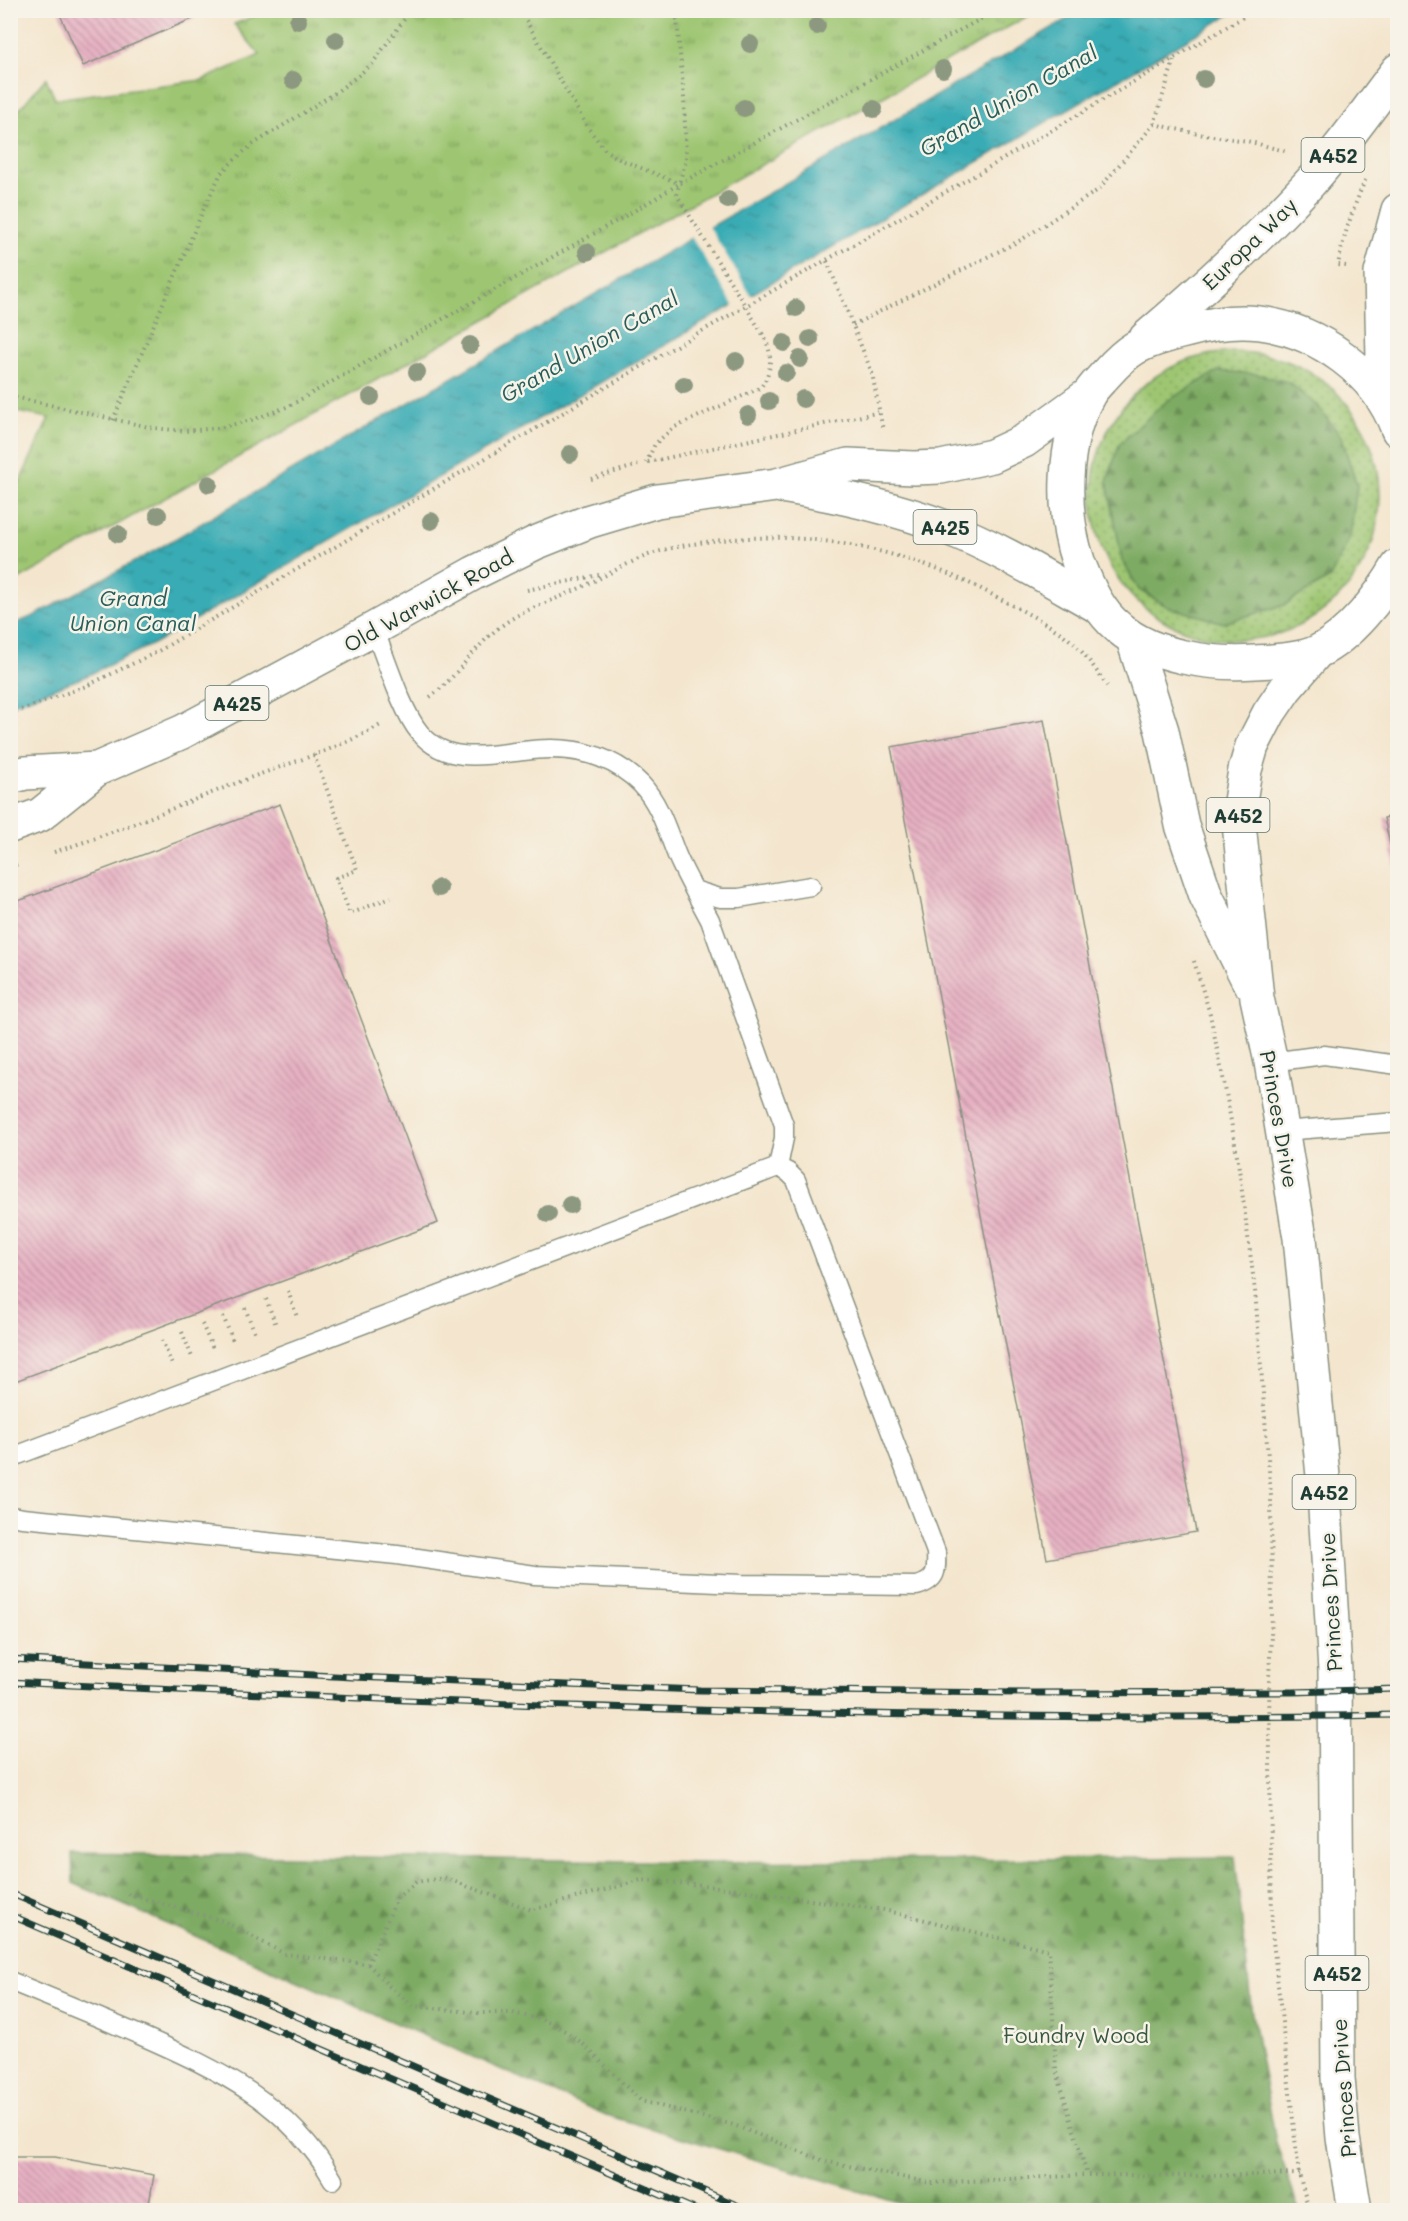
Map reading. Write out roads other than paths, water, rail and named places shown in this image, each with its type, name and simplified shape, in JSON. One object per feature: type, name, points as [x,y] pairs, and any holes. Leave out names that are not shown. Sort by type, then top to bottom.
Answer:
[{"type":"main road","name":"Europa Way","points":[[1133,349],[1213,280],[1308,186],[1398,70]]},
{"type":"main road","points":[[1394,420],[1381,273],[1398,210]]},
{"type":"main road","name":"A425","points":[[1394,420],[1359,372],[1341,356],[1317,340],[1289,329],[1259,323],[1224,322],[1165,336],[1133,349],[1112,367],[1088,395],[1073,437],[1067,471],[1067,510],[1073,547],[1099,607],[1118,628],[1133,639],[1184,658],[1235,664],[1278,660],[1316,652],[1352,626],[1389,582],[1398,566]]},
{"type":"main road","name":"Old Warwick Road","points":[[10,826],[40,815],[97,769],[182,732],[474,573],[535,543],[590,521],[657,501],[777,485],[848,465],[940,467],[992,456],[1024,441],[1088,395]]},
{"type":"main road","name":"Old Warwick Road","points":[[777,485],[879,506],[945,527],[986,545],[1099,607]]},
{"type":"main road","name":"A425","points":[[1368,609],[1398,597]]},
{"type":"main road","name":"Princes Drive","points":[[1133,639],[1162,731],[1182,825],[1206,896],[1257,998]]},
{"type":"main road","name":"Princes Drive","points":[[1316,652],[1286,688],[1269,713],[1252,746],[1245,770],[1238,814],[1257,998],[1271,1062],[1300,1238],[1323,1476],[1335,1671],[1338,2078],[1343,2138],[1355,2211]]},
{"type":"main road","name":"Old Warwick Road","points":[[10,777],[25,773],[97,769]]},
{"type":"lane","points":[[374,629],[415,727],[425,739],[439,748],[466,756],[489,756],[549,749],[589,753],[610,762],[632,777],[648,793],[710,920],[784,1125],[784,1138],[778,1167]]},
{"type":"lane","points":[[694,890],[720,898],[739,898],[811,886]]},
{"type":"lane","points":[[1271,1062],[1324,1055],[1398,1065]]},
{"type":"lane","points":[[1282,1131],[1398,1122]]},
{"type":"lane","points":[[10,1458],[778,1167],[788,1172],[796,1180],[936,1552],[936,1571],[928,1583],[917,1586],[741,1584],[553,1576],[397,1555],[10,1516]]},
{"type":"lane","points":[[10,1981],[188,2057],[229,2078],[259,2097],[294,2126],[320,2157],[333,2180]]},
{"type":"water","name":"Grand Union Canal","points":[[1081,11],[1236,11],[155,643],[84,677],[11,705],[11,625],[34,616],[149,554]]},
{"type":"railway","points":[[10,1659],[353,1677],[700,1690],[1031,1693],[1292,1692],[1398,1689]]},
{"type":"railway","points":[[10,1682],[530,1705],[704,1710],[1051,1716],[1398,1715]]},
{"type":"railway","points":[[10,1893],[748,2210]]},
{"type":"railway","points":[[10,1915],[696,2210]]},
{"type":"park label","name":"Foundry Wood","points":[[1076,2034]]}]
